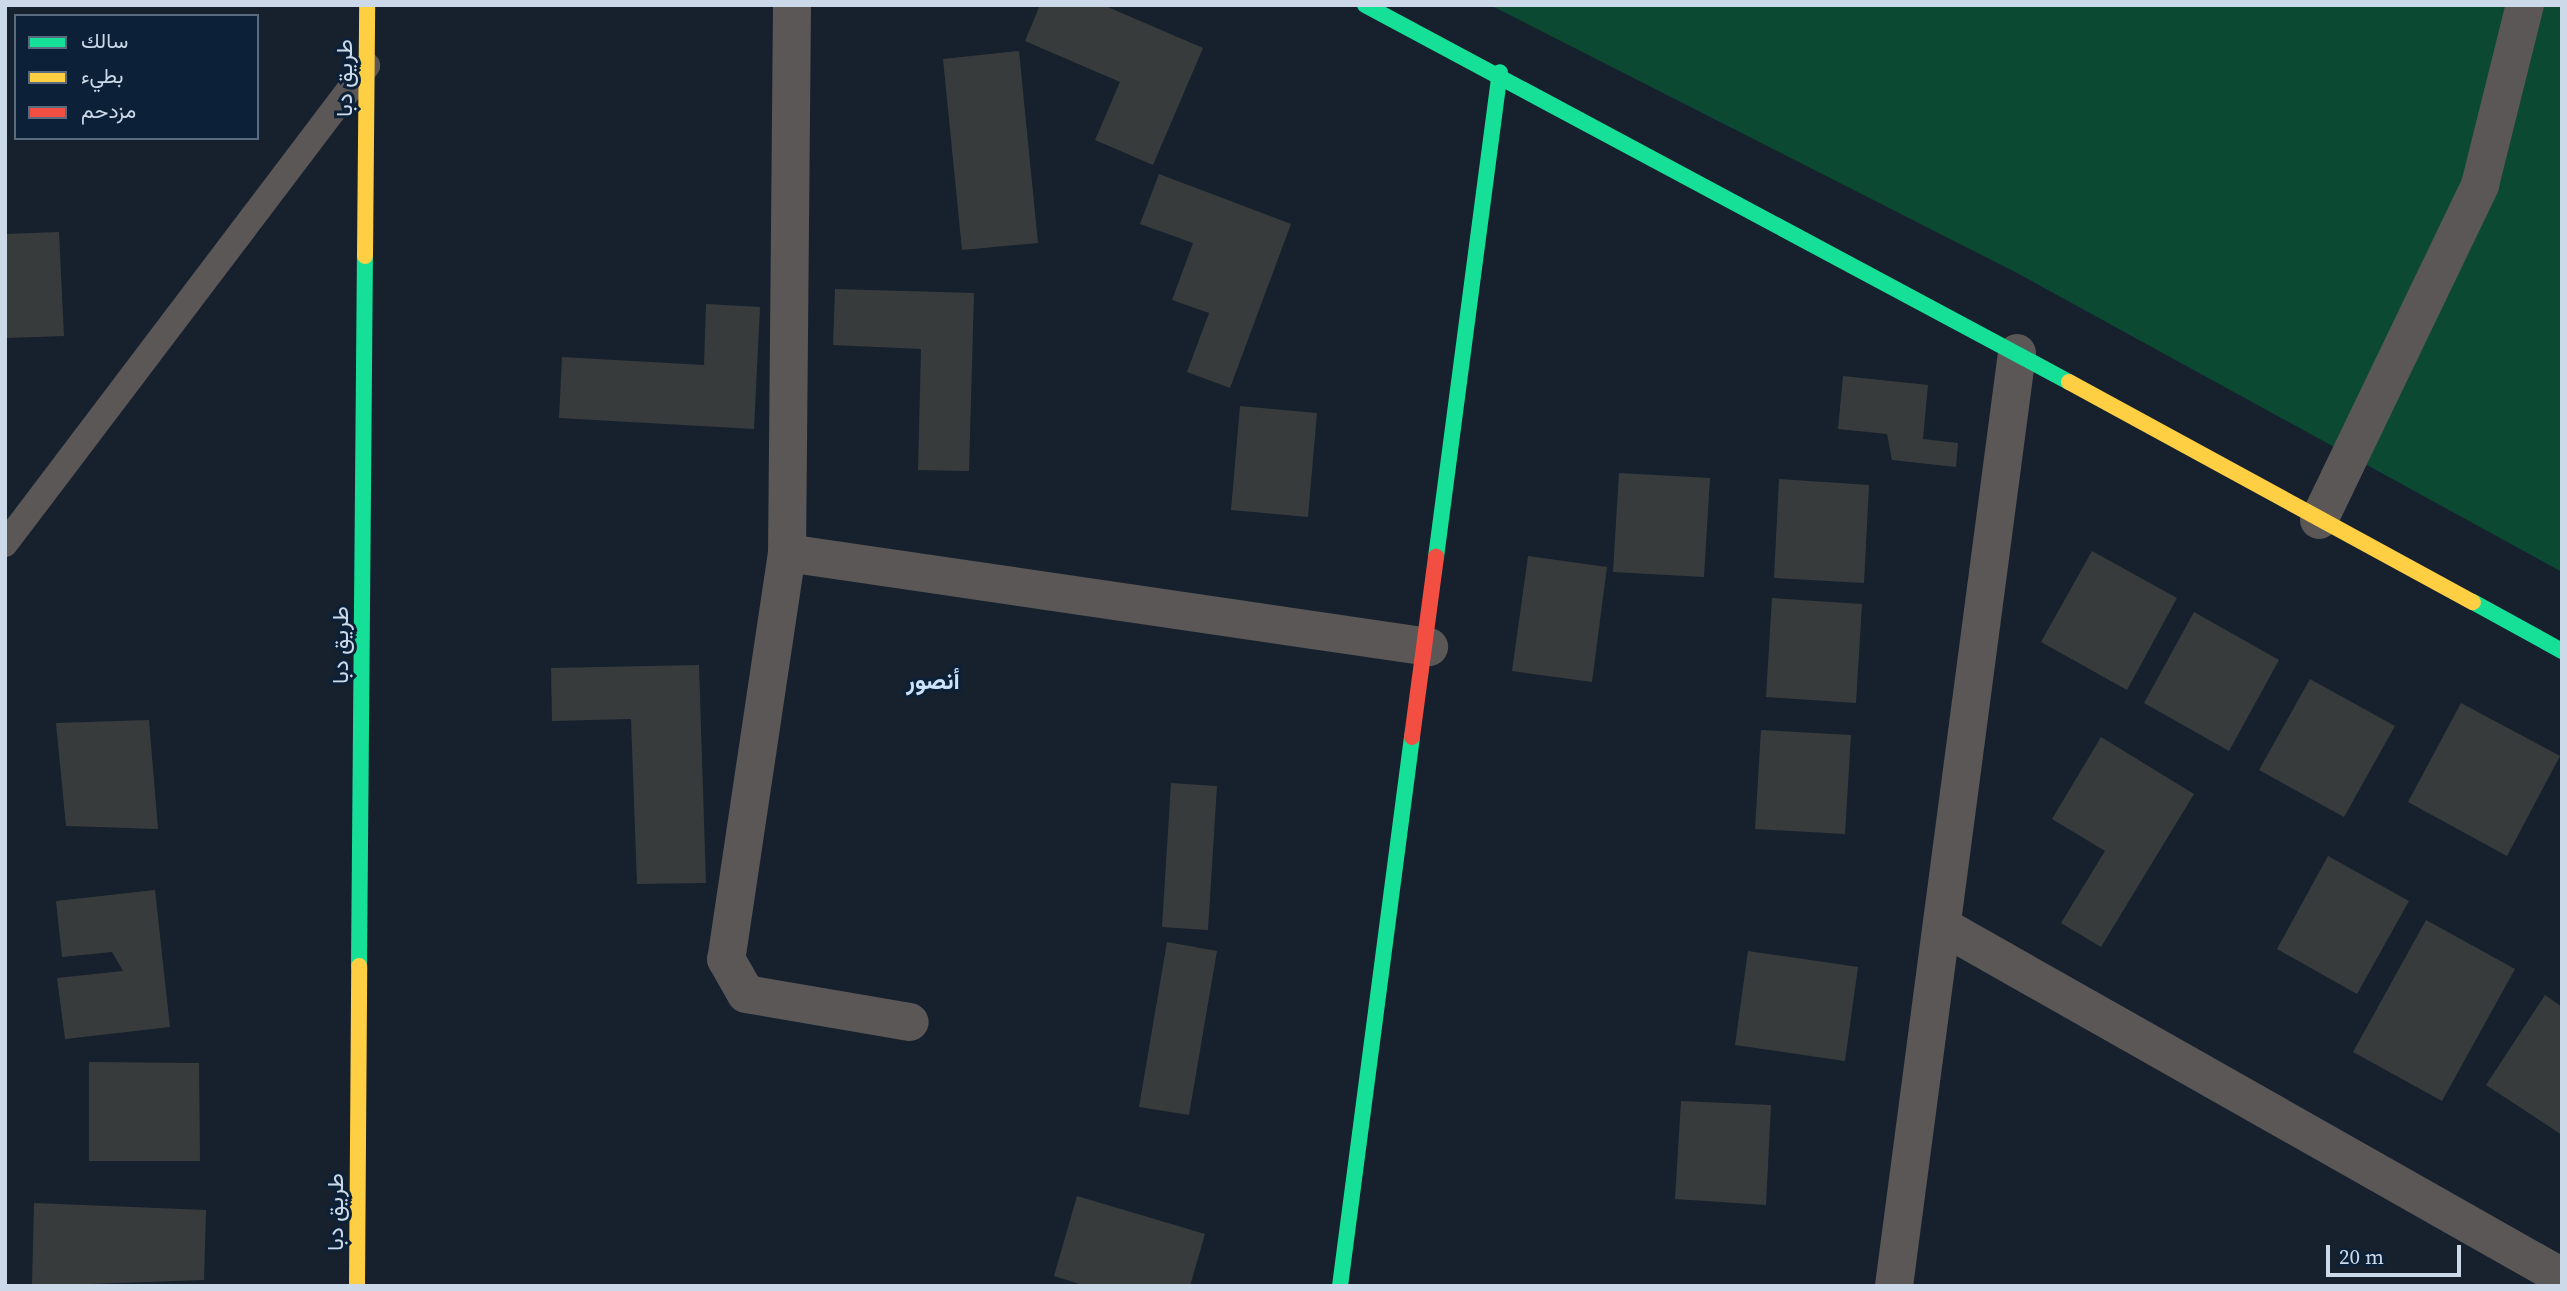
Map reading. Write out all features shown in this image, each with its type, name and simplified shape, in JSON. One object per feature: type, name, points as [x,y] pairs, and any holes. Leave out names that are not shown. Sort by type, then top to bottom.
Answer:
[{"type":"street","name":"طريق دبا","points":[[357,1286],[367,5]]},
{"type":"street","points":[[792,5],[787,553],[726,959],[746,994],[910,1022]]},
{"type":"street","points":[[1365,5],[1500,72],[2562,651]]},
{"type":"street","points":[[2319,520],[2480,186],[2525,5]]},
{"type":"street","points":[[1340,1286],[1429,647],[1500,72]]},
{"type":"street","points":[[1894,1286],[2017,353]]},
{"type":"street","points":[[787,553],[1429,647]]},
{"type":"street","points":[[1942,926],[2562,1277]]},
{"type":"lane","points":[[5,544],[367,66]]},
{"type":"green space","points":[[1490,5],[2562,5],[2562,572],[2017,273]]},
{"type":"building","points":[[1040,5],[1103,5],[1203,48],[1153,165],[1095,140],[1120,82],[1025,41]]},
{"type":"building","points":[[1019,51],[1038,243],[962,250],[943,59]]},
{"type":"building","points":[[1159,174],[1291,224],[1230,388],[1187,372],[1209,313],[1172,300],[1193,243],[1140,224]]},
{"type":"building","points":[[59,232],[64,336],[5,338],[5,234]]},
{"type":"building","points":[[835,289],[974,293],[969,471],[918,470],[921,349],[833,345]]},
{"type":"building","points":[[706,304],[760,307],[754,429],[559,418],[562,357],[704,365]]},
{"type":"building","points":[[1843,376],[1928,385],[1923,439],[1958,443],[1956,467],[1892,460],[1887,434],[1838,429]]},
{"type":"building","points":[[1240,406],[1317,413],[1308,517],[1231,510]]},
{"type":"building","points":[[1619,473],[1710,478],[1704,577],[1613,572]]},
{"type":"building","points":[[1779,479],[1869,485],[1864,583],[1774,578]]},
{"type":"building","points":[[2092,551],[2177,598],[2127,690],[2041,642]]},
{"type":"building","points":[[1528,556],[1607,567],[1592,682],[1512,671]]},
{"type":"building","points":[[1772,598],[1862,604],[1856,703],[1766,697]]},
{"type":"building","points":[[2194,612],[2279,660],[2229,751],[2144,703]]},
{"type":"building","points":[[699,665],[706,883],[637,884],[631,719],[552,721],[551,668]]},
{"type":"building","points":[[2310,679],[2395,726],[2344,817],[2259,770]]},
{"type":"building","points":[[2461,703],[2560,756],[2507,856],[2408,802]]},
{"type":"building","points":[[149,720],[158,829],[66,826],[56,723]]},
{"type":"building","points":[[1761,730],[1851,735],[1845,834],[1755,829]]},
{"type":"building","points":[[2101,737],[2194,794],[2101,947],[2061,923],[2105,851],[2052,819]]},
{"type":"building","points":[[1171,783],[1217,786],[1208,930],[1162,927]]},
{"type":"building","points":[[2328,856],[2409,901],[2357,994],[2277,949]]},
{"type":"building","points":[[155,890],[170,1027],[65,1039],[57,978],[123,971],[112,952],[62,957],[56,901]]},
{"type":"building","points":[[2426,920],[2515,969],[2442,1101],[2353,1052]]},
{"type":"building","points":[[1167,942],[1217,951],[1189,1115],[1139,1107]]},
{"type":"building","points":[[1748,951],[1858,967],[1845,1061],[1735,1045]]},
{"type":"building","points":[[2545,995],[2562,1007],[2562,1135],[2486,1085]]},
{"type":"building","points":[[89,1062],[199,1063],[200,1161],[89,1161]]},
{"type":"building","points":[[1681,1101],[1771,1105],[1766,1205],[1675,1199]]},
{"type":"building","points":[[1077,1196],[1205,1234],[1190,1286],[1086,1286],[1054,1276]]},
{"type":"building","points":[[34,1203],[206,1210],[204,1280],[32,1286]]},
{"type":"traffic: fast","points":[[1365,5],[2069,382]]},
{"type":"traffic: fast","points":[[1436,557],[1500,72]]},
{"type":"traffic: fast","points":[[359,966],[365,256]]},
{"type":"traffic: fast","points":[[2473,602],[2562,651]]},
{"type":"traffic: fast","points":[[1340,1286],[1412,737]]},
{"type":"traffic: slow","points":[[365,256],[367,5]]},
{"type":"traffic: slow","points":[[2069,382],[2473,602]]},
{"type":"traffic: slow","points":[[357,1286],[359,966]]},
{"type":"traffic: jam","points":[[1412,737],[1436,557]]},
{"type":"district","name":"أنصور","points":[[933,681]]}]
